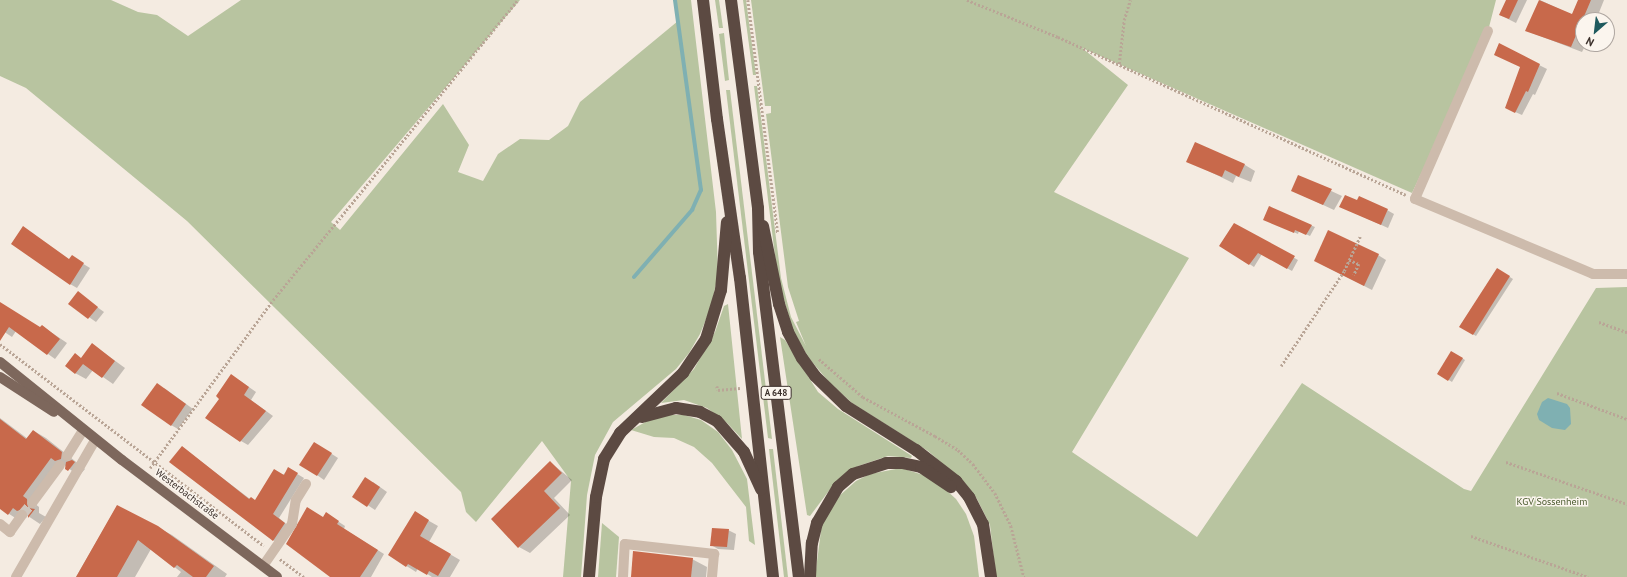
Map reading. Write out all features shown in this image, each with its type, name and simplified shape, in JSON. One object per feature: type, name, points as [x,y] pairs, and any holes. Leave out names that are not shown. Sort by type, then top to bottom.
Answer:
[{"type":"highway","name":"A 648","points":[[703,0],[753,387],[774,577]]},
{"type":"highway","name":"A 648","points":[[731,0],[758,208],[759,252],[799,577]]},
{"type":"highway","points":[[589,577],[596,497],[601,468],[612,444],[683,373],[706,339],[721,290],[729,203]]},
{"type":"highway","points":[[758,208],[770,251],[779,304],[788,332],[802,358],[824,387],[846,406],[916,450],[956,480],[970,497],[983,524],[991,577]]},
{"type":"highway","points":[[637,419],[676,408],[700,412],[717,421],[744,452],[766,499]]},
{"type":"highway","points":[[810,577],[812,543],[825,506],[838,487],[853,474],[886,463],[921,467],[942,478],[959,494],[970,512],[978,532],[984,577]]},
{"type":"main road","name":"Westerbachstraße","points":[[0,362],[38,391],[95,440],[277,577]]},
{"type":"main road","name":"Westerbachstraße","points":[[0,377],[83,430]]},
{"type":"lane","points":[[1488,31],[1415,199],[1594,274],[1627,274]]},
{"type":"lane","points":[[67,456],[83,430]]},
{"type":"lane","points":[[16,577],[95,440]]},
{"type":"lane","points":[[32,503],[60,465]]},
{"type":"lane","points":[[263,566],[292,524],[296,500],[306,484]]},
{"type":"lane","points":[[0,524],[10,532],[22,515]]},
{"type":"lane","points":[[623,577],[625,544],[714,554],[712,577]]},
{"type":"path","points":[[144,477],[273,300],[518,0]]},
{"type":"path","points":[[748,0],[779,238]]},
{"type":"path","points":[[968,0],[1119,64],[1415,199]]},
{"type":"path","points":[[1119,64],[1124,20],[1130,0]]},
{"type":"path","points":[[1281,366],[1350,260],[1360,236]]},
{"type":"path","points":[[1350,260],[1359,264],[1354,275]]},
{"type":"path","points":[[1599,322],[1627,332]]},
{"type":"path","points":[[0,344],[155,461],[304,577]]},
{"type":"path","points":[[816,354],[825,366],[863,397],[935,436],[973,464],[995,493],[1011,526],[1024,577]]},
{"type":"path","points":[[717,386],[718,390],[753,387]]},
{"type":"path","points":[[1557,393],[1627,419]]},
{"type":"path","points":[[1506,462],[1627,504]]},
{"type":"path","points":[[1471,536],[1588,577]]},
{"type":"green space","points":[[0,0],[111,0],[138,12],[157,15],[188,36],[241,0],[520,0],[331,222],[340,230],[443,104],[469,145],[458,172],[483,181],[498,154],[520,139],[549,140],[568,126],[580,102],[678,21],[675,0],[691,0],[716,212],[718,275],[711,307],[700,334],[689,353],[676,369],[613,422],[595,455],[587,495],[581,577],[563,577],[571,481],[542,441],[476,522],[466,512],[461,492],[187,221],[26,88],[0,76]]},
{"type":"green space","points":[[715,0],[719,0],[723,28],[719,28]]},
{"type":"green space","points":[[743,0],[746,0],[756,75],[753,75]]},
{"type":"green space","name":"KGV Sossenheim","points":[[751,0],[1496,0],[1488,31],[1412,193],[1082,48],[1128,85],[1054,192],[1189,258],[1072,452],[1197,537],[1302,383],[1464,489],[1471,491],[1596,288],[1627,287],[1627,577],[996,577],[990,525],[977,499],[965,483],[928,451],[852,403],[829,382],[808,357],[793,330],[778,280],[754,86],[757,86],[781,278],[791,317],[806,346],[796,322],[799,321],[788,287],[766,114],[771,113],[771,106],[765,106]]},
{"type":"green space","points":[[724,33],[729,80],[725,81],[719,34]]},
{"type":"green space","points":[[726,90],[730,90],[772,439],[768,438]]},
{"type":"green space","points":[[728,304],[742,439],[727,423],[707,408],[684,400],[661,403],[694,369],[715,332],[724,306]]},
{"type":"green space","points":[[780,337],[785,340],[818,392],[838,409],[912,456],[911,458],[888,456],[858,466],[831,488],[810,516],[807,515]]},
{"type":"green space","points":[[666,415],[684,415],[701,420],[718,432],[732,450],[747,479],[755,545],[749,541],[746,507],[712,463],[694,447],[674,438],[654,437],[631,430],[651,419]]},
{"type":"green space","points":[[769,449],[773,449],[788,577],[784,577]]},
{"type":"green space","points":[[901,468],[933,478],[956,499],[966,514],[974,536],[979,577],[815,577],[822,523],[838,497],[856,481],[870,474]]},
{"type":"green space","points":[[602,523],[619,537],[616,577],[598,577]]},
{"type":"water","points":[[1548,398],[1567,404],[1570,408],[1571,424],[1565,430],[1552,428],[1539,420],[1537,414],[1542,402]]},
{"type":"building","points":[[1506,0],[1518,0],[1509,19],[1499,15]]},
{"type":"building","points":[[1539,0],[1572,14],[1578,0],[1591,0],[1586,12],[1575,12],[1575,38],[1571,47],[1525,31]]},
{"type":"building","points":[[1499,43],[1540,64],[1528,92],[1526,91],[1515,113],[1505,108],[1520,67],[1494,55]]},
{"type":"building","points":[[1195,142],[1245,164],[1239,177],[1225,170],[1222,177],[1186,162]]},
{"type":"building","points":[[1298,175],[1332,189],[1323,205],[1291,191]]},
{"type":"building","points":[[1345,195],[1357,200],[1359,196],[1388,209],[1381,225],[1339,207]]},
{"type":"building","points":[[1269,206],[1312,225],[1306,235],[1295,230],[1294,233],[1263,220]]},
{"type":"building","points":[[1234,223],[1295,256],[1287,269],[1258,253],[1249,265],[1219,246]]},
{"type":"building","points":[[23,226],[69,259],[72,255],[84,263],[70,285],[11,244]]},
{"type":"building","points":[[1328,230],[1379,254],[1364,286],[1314,261]]},
{"type":"building","points":[[1497,268],[1510,276],[1473,335],[1459,327]]},
{"type":"building","points":[[78,291],[98,307],[88,319],[68,304]]},
{"type":"building","points":[[0,302],[40,327],[42,325],[60,339],[47,355],[9,327],[0,341]]},
{"type":"building","points":[[92,343],[115,361],[102,378],[83,364],[75,374],[65,366],[75,353],[81,358]]},
{"type":"building","points":[[1451,351],[1463,358],[1448,381],[1437,374]]},
{"type":"building","points":[[231,374],[249,387],[244,395],[266,411],[240,442],[205,418],[219,399],[216,396]]},
{"type":"building","points":[[157,383],[186,404],[171,426],[141,405]]},
{"type":"building","points":[[0,419],[26,439],[33,430],[62,452],[61,459],[55,461],[51,458],[23,496],[27,499],[28,508],[35,509],[28,518],[28,512],[23,509],[17,511],[13,508],[8,515],[0,509]]},
{"type":"building","points":[[314,442],[332,453],[317,476],[299,465]]},
{"type":"building","points":[[182,446],[249,499],[251,497],[255,500],[274,469],[284,475],[288,467],[298,473],[273,514],[285,523],[273,541],[169,462]]},
{"type":"building","points":[[72,460],[75,462],[68,471],[65,469],[66,462]]},
{"type":"building","points":[[550,461],[562,473],[544,491],[560,508],[518,548],[491,519]]},
{"type":"building","points":[[365,477],[380,487],[367,507],[352,497]]},
{"type":"building","points":[[117,505],[158,526],[214,566],[206,577],[193,577],[177,565],[174,568],[138,540],[117,577],[76,577]]},
{"type":"building","points":[[307,507],[323,517],[326,512],[339,521],[337,524],[378,550],[360,577],[330,577],[286,544]]},
{"type":"building","points":[[415,511],[429,520],[420,536],[451,554],[438,576],[429,571],[427,575],[408,564],[406,567],[388,555]]},
{"type":"building","points":[[712,528],[729,529],[727,547],[710,546]]},
{"type":"building","points":[[633,551],[693,558],[691,577],[631,577]]},
{"type":"waterway","points":[[634,277],[692,210],[701,190],[675,0]]},
{"type":"tunnel","points":[[22,515],[32,503]]}]
